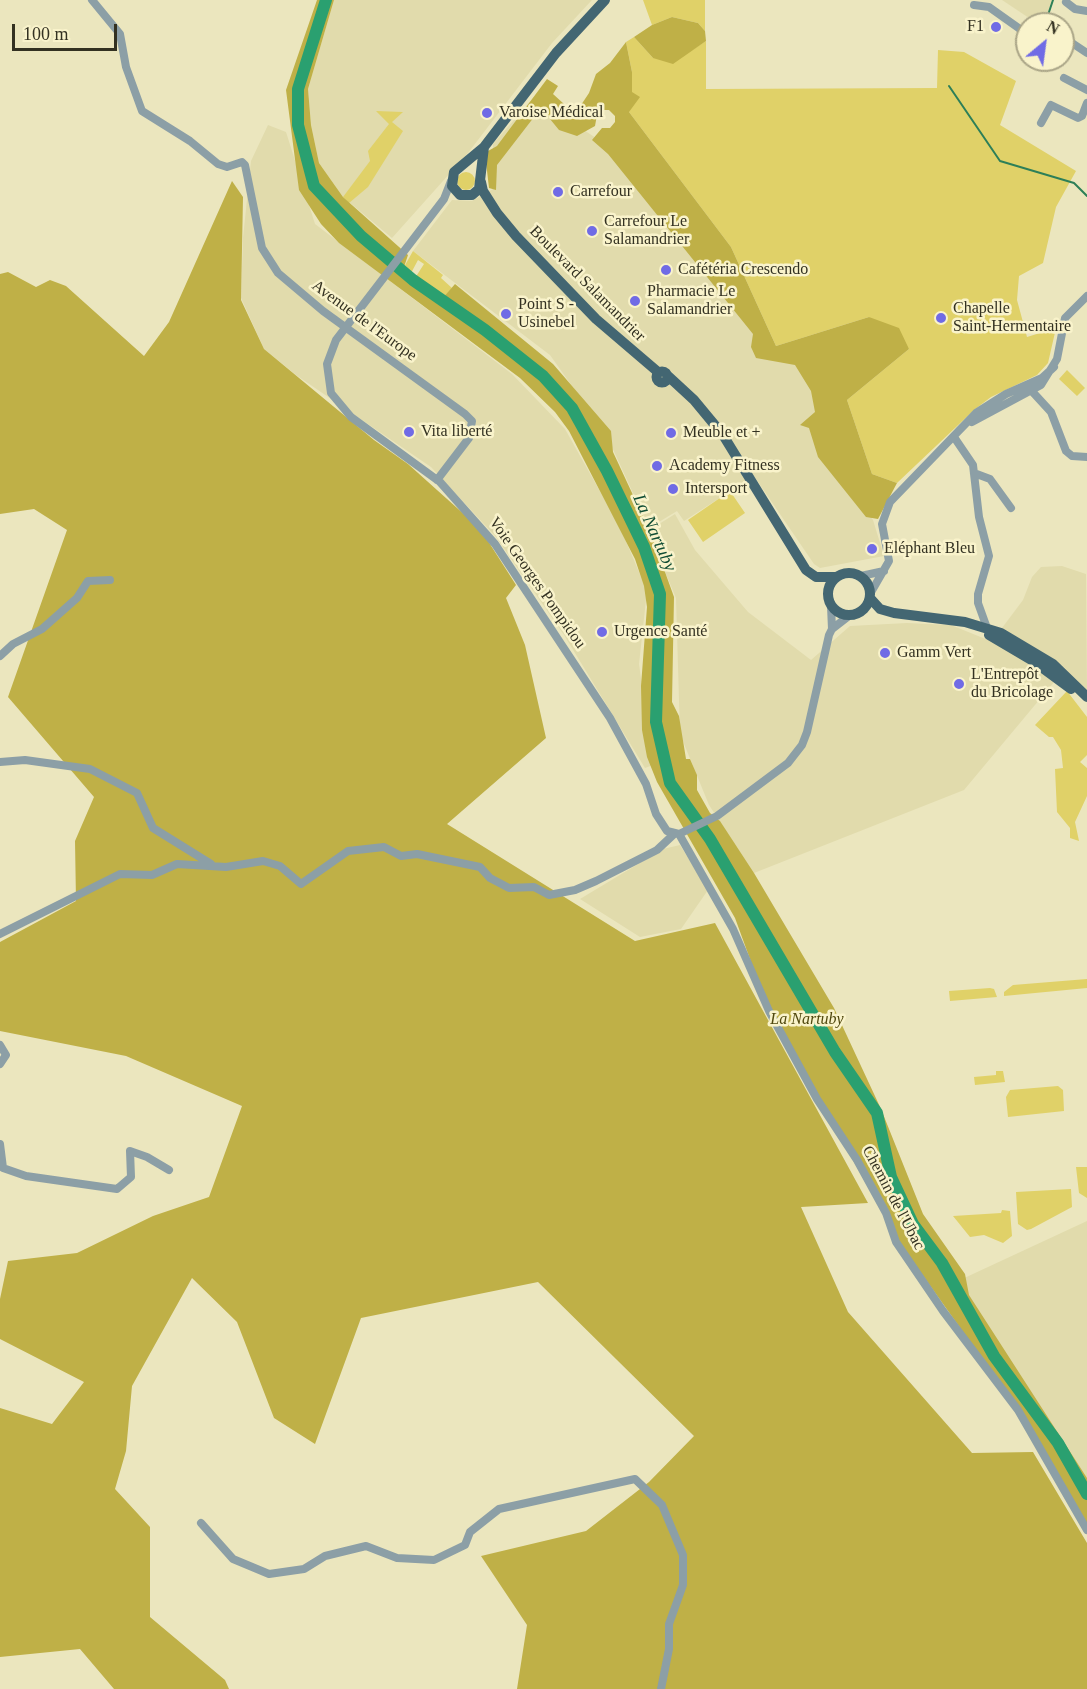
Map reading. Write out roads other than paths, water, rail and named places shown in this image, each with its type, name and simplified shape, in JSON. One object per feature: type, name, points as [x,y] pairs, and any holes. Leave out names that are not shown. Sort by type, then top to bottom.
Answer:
[{"type":"main road","points":[[483,147],[478,191],[466,196],[454,190],[452,179],[456,171],[483,147],[556,53],[605,0]]},
{"type":"main road","points":[[462,167],[474,169],[481,180]]},
{"type":"main road","name":"Boulevard Salamandrier","points":[[481,180],[482,189],[497,213],[596,319],[694,400],[723,435],[806,570],[816,577],[836,577]]},
{"type":"main road","name":"Boulevard Salamandrier","points":[[466,196],[497,213]]},
{"type":"main road","points":[[904,615],[880,609],[870,596],[867,582],[861,576],[846,573],[836,577],[827,591],[831,606],[841,614],[904,615],[956,621],[987,628],[1029,654],[1087,704]]},
{"type":"main road","points":[[854,614],[870,596]]},
{"type":"main road","points":[[956,621],[985,632],[1062,672],[1087,697]]},
{"type":"street","name":"Avenue de l'Europe","points":[[92,0],[120,34],[126,67],[142,111],[177,132],[218,164],[227,167],[242,162],[245,165],[262,248],[278,273],[294,289],[472,421],[469,438],[437,480]]},
{"type":"street","points":[[1066,2],[1075,9],[1087,10]]},
{"type":"street","points":[[974,5],[989,7],[1015,25]]},
{"type":"street","points":[[1064,78],[1087,90]]},
{"type":"street","points":[[1041,123],[1051,105],[1078,118],[1082,116],[1087,103]]},
{"type":"street","name":"Voie Georges Pompidou","points":[[452,179],[444,199],[346,328],[329,354],[327,379],[331,393],[351,417],[437,480],[490,538],[518,576],[610,718],[646,784],[656,814],[667,831],[679,834]]},
{"type":"street","points":[[444,199],[466,196]]},
{"type":"street","points":[[870,596],[889,561],[882,524],[884,514],[905,485],[987,405],[1030,388],[1053,367],[1065,318],[1087,296]]},
{"type":"street","points":[[1030,388],[1051,412],[1066,451],[1072,456],[1087,457]]},
{"type":"street","points":[[954,437],[970,457],[981,528],[989,556],[978,594],[978,603],[987,628]]},
{"type":"street","points":[[974,473],[990,479],[1011,508]]},
{"type":"street","points":[[861,576],[885,570]]},
{"type":"street","points":[[0,656],[13,644],[42,628],[76,598],[88,581],[110,580]]},
{"type":"street","points":[[0,934],[120,874],[152,875],[177,864],[226,867],[263,861],[280,866],[301,884],[348,851],[384,847],[401,856],[417,854],[480,867],[490,878],[509,888],[534,887],[549,895],[575,890],[596,882],[657,850],[679,834],[717,816],[788,763],[802,745],[832,629],[831,606]]},
{"type":"street","points":[[832,629],[854,614]]},
{"type":"street","points":[[0,762],[25,760],[90,769],[137,793],[153,828],[214,866]]},
{"type":"street","name":"Chemin de l'Ubac","points":[[679,834],[733,929],[769,1011],[817,1100],[857,1161],[886,1213],[896,1242],[943,1311],[1018,1410],[1087,1530]]},
{"type":"street","points":[[0,1045],[6,1055],[0,1064]]},
{"type":"street","points":[[0,1144],[3,1168],[26,1176],[117,1189],[131,1177],[130,1151],[147,1156],[169,1170]]},
{"type":"street","points":[[201,1523],[233,1559],[269,1574],[304,1569],[325,1556],[348,1548],[366,1546],[397,1558],[434,1560],[465,1545],[470,1532],[499,1509],[635,1479],[662,1505],[683,1555],[683,1585],[669,1624],[669,1649],[661,1689]]},
{"type":"waterway","name":"La Nartuby","points":[[326,0],[298,89],[298,125],[314,186],[361,236],[413,280],[485,330],[543,376],[572,408],[607,471],[644,547],[660,594],[656,722],[670,783],[710,839],[835,1052],[877,1113],[891,1177],[913,1224],[942,1263],[994,1356],[1058,1443],[1087,1494]]},
{"type":"waterway","points":[[1049,12],[1053,0]]},
{"type":"waterway","points":[[949,86],[1000,161],[1074,183],[1087,196]]},
{"type":"place","name":"F1","points":[[996,27]]},
{"type":"place","name":"Varoise Médical","points":[[487,113]]},
{"type":"place","name":"Carrefour","points":[[558,192]]},
{"type":"place","name":"Carrefour Le Salamandrier","points":[[592,231]]},
{"type":"place","name":"Cafétéria Crescendo","points":[[666,270]]},
{"type":"place","name":"Pharmacie Le Salamandrier","points":[[635,301]]},
{"type":"place","name":"Point S - Usinebel","points":[[506,314]]},
{"type":"place","name":"Chapelle Saint-Hermentaire","points":[[941,318]]},
{"type":"place","name":"Vita liberté","points":[[409,432]]},
{"type":"place","name":"Meuble et +","points":[[671,433]]},
{"type":"place","name":"Academy Fitness","points":[[657,466]]},
{"type":"place","name":"Intersport","points":[[673,489]]},
{"type":"place","name":"Eléphant Bleu","points":[[872,549]]},
{"type":"place","name":"Urgence Santé","points":[[602,632]]},
{"type":"place","name":"Gamm Vert","points":[[885,653]]},
{"type":"place","name":"L'Entrepôt du Bricolage","points":[[959,684]]}]
